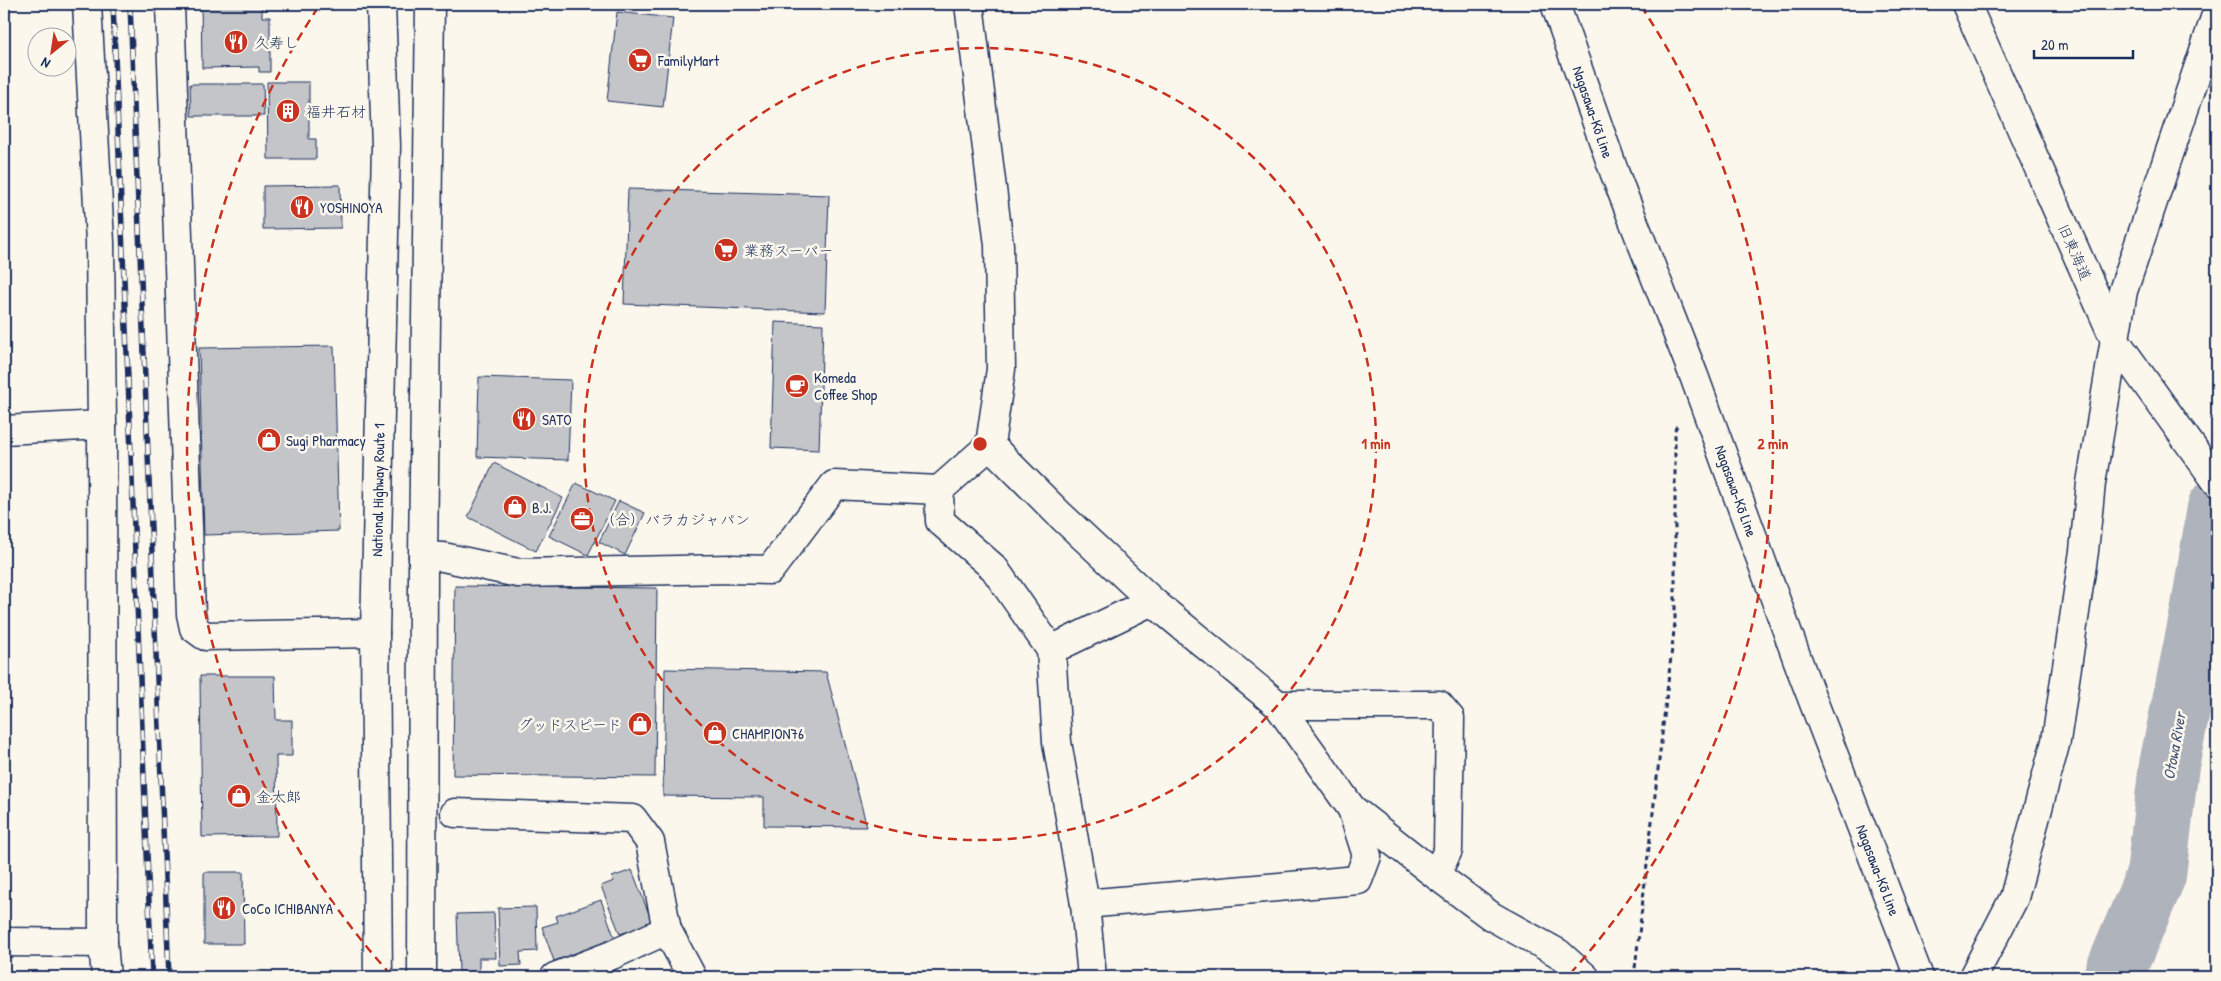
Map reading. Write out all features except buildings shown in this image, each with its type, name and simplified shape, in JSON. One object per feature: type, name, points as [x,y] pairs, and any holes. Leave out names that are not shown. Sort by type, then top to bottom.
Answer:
[{"type":"main road","points":[[87,4],[100,242],[103,943],[106,977]]},
{"type":"main road","points":[[170,4],[190,595],[194,628],[205,636],[374,633]]},
{"type":"main road","name":"National Highway Route 1","points":[[378,977],[374,633],[386,146],[381,4]]},
{"type":"main road","points":[[422,977],[423,556],[430,4]]},
{"type":"main road","points":[[423,556],[443,557],[518,573],[770,570],[834,485],[939,490],[990,445],[1001,368],[999,245],[969,4]]},
{"type":"main road","name":"Nagasawa-Kō Line","points":[[1555,4],[1615,174],[1694,376],[1802,672],[1919,977]]},
{"type":"main road","name":"旧東海道","points":[[1966,4],[2115,340],[2217,482]]},
{"type":"main road","points":[[1973,977],[2014,898],[2056,741],[2084,551],[2091,484],[2123,291],[2217,12]]},
{"type":"main road","points":[[4,430],[102,425]]},
{"type":"main road","points":[[990,445],[1058,513],[1152,600],[1278,705],[1352,808],[1491,916],[1558,953],[1585,977]]},
{"type":"main road","points":[[939,490],[940,521],[994,568],[1051,650],[1057,742],[1085,904],[1092,977]]},
{"type":"main road","points":[[1051,650],[1152,600]]},
{"type":"main road","points":[[1278,705],[1439,705],[1450,718],[1448,850],[1436,875]]},
{"type":"main road","points":[[1085,904],[1358,880],[1367,856],[1352,808]]},
{"type":"main road","points":[[455,813],[633,819],[650,842],[667,930],[692,977]]},
{"type":"main road","points":[[554,977],[612,955],[667,930]]},
{"type":"main road","points":[[4,942],[103,943]]},
{"type":"path","points":[[1634,977],[1675,622],[1676,430],[1678,421]]},
{"type":"waterway","name":"Otowa River","points":[[2113,977],[2156,875],[2169,765],[2200,613],[2217,508]]},
{"type":"railway","points":[[113,4],[152,977]]},
{"type":"railway","points":[[130,4],[169,977]]},
{"type":"place","name":"久寿し","points":[[236,42]]},
{"type":"place","name":"FamilyMart","points":[[640,60]]},
{"type":"place","name":"福井石材","points":[[288,111]]},
{"type":"place","name":"YOSHINOYA","points":[[302,207]]},
{"type":"place","name":"業務スーパー","points":[[726,250]]},
{"type":"place","name":"Komeda Coffee Shop","points":[[797,386]]},
{"type":"place","name":"SATO","points":[[524,419]]},
{"type":"place","name":"Sugi Pharmacy","points":[[269,440]]},
{"type":"place","name":"B.J.","points":[[515,507]]},
{"type":"place","name":"（合）バラカジャパン","points":[[582,519]]},
{"type":"place","name":"グッドスピード","points":[[640,724]]},
{"type":"place","name":"CHAMPION76","points":[[715,733]]},
{"type":"place","name":"金太郎","points":[[239,796]]},
{"type":"place","name":"CoCo ICHIBANYA","points":[[224,908]]}]
